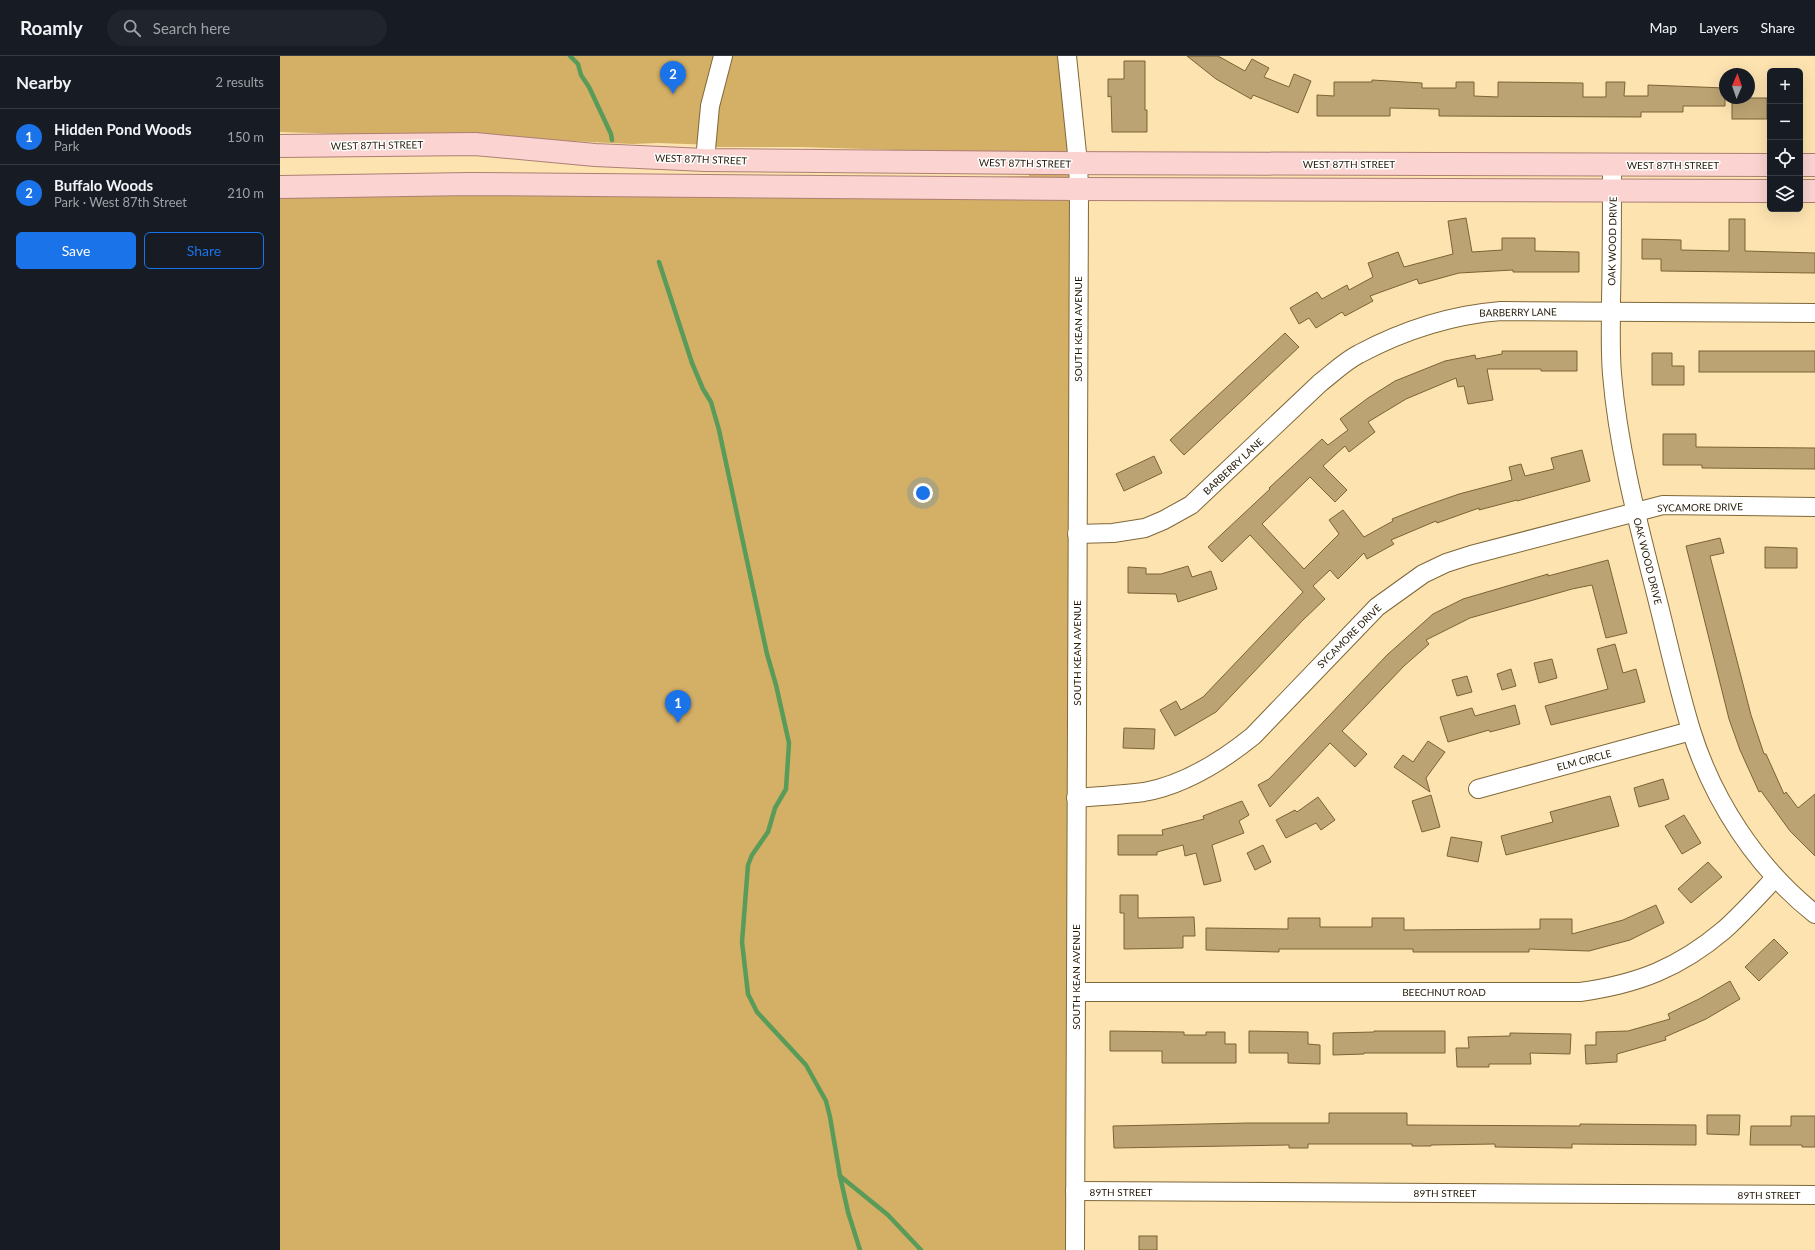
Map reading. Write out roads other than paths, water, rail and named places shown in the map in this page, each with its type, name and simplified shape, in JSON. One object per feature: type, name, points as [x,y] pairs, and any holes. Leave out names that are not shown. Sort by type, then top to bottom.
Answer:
[{"type":"main road","name":"WEST 87TH STREET","points":[[280,146],[475,144],[594,154],[705,160],[1078,163],[1767,165]]},
{"type":"main road","points":[[1803,165],[1815,165]]},
{"type":"main road","points":[[280,187],[470,184],[1078,190],[1767,191]]},
{"type":"main road","points":[[1803,191],[1815,191]]},
{"type":"street","points":[[705,160],[710,106],[723,56]]},
{"type":"street","name":"SOUTH KEAN AVENUE","points":[[1067,56],[1078,163],[1075,1250]]},
{"type":"street","name":"OAK WOOD DRIVE","points":[[1612,165],[1611,312],[1612,371],[1615,410],[1642,537],[1691,731],[1707,774],[1724,808],[1738,831],[1775,878],[1796,899],[1815,914]]},
{"type":"street","name":"BARBERRY LANE","points":[[1077,534],[1113,533],[1145,528],[1164,520],[1191,505],[1326,379],[1358,354],[1404,333],[1445,319],[1476,313],[1501,311],[1815,313]]},
{"type":"street","name":"SYCAMORE DRIVE","points":[[1076,798],[1145,792],[1162,787],[1206,769],[1233,752],[1253,736],[1377,607],[1423,574],[1446,563],[1471,555],[1663,505],[1815,507]]},
{"type":"street","name":"ELM CIRCLE","points":[[1478,789],[1691,731]]},
{"type":"street","name":"BEECHNUT ROAD","points":[[1076,992],[1580,992],[1606,988],[1632,982],[1662,971],[1689,956],[1724,929],[1775,878]]},
{"type":"street","name":"89TH STREET","points":[[1075,1191],[1815,1195]]},
{"type":"waterway","points":[[570,56],[578,64],[581,75],[589,87],[611,134],[612,140]]},
{"type":"waterway","points":[[659,262],[692,363],[703,389],[711,402],[719,430],[767,654],[776,685],[789,743],[786,789],[775,808],[768,832],[752,855],[748,865],[742,942],[748,994],[757,1012],[806,1065],[826,1101],[848,1212],[860,1250]]},
{"type":"waterway","points":[[840,1176],[888,1215],[921,1250]]},
{"type":"place","name":"Buffalo Woods","points":[[673,94]]},
{"type":"place","name":"Hidden Pond Woods","points":[[678,723]]}]
